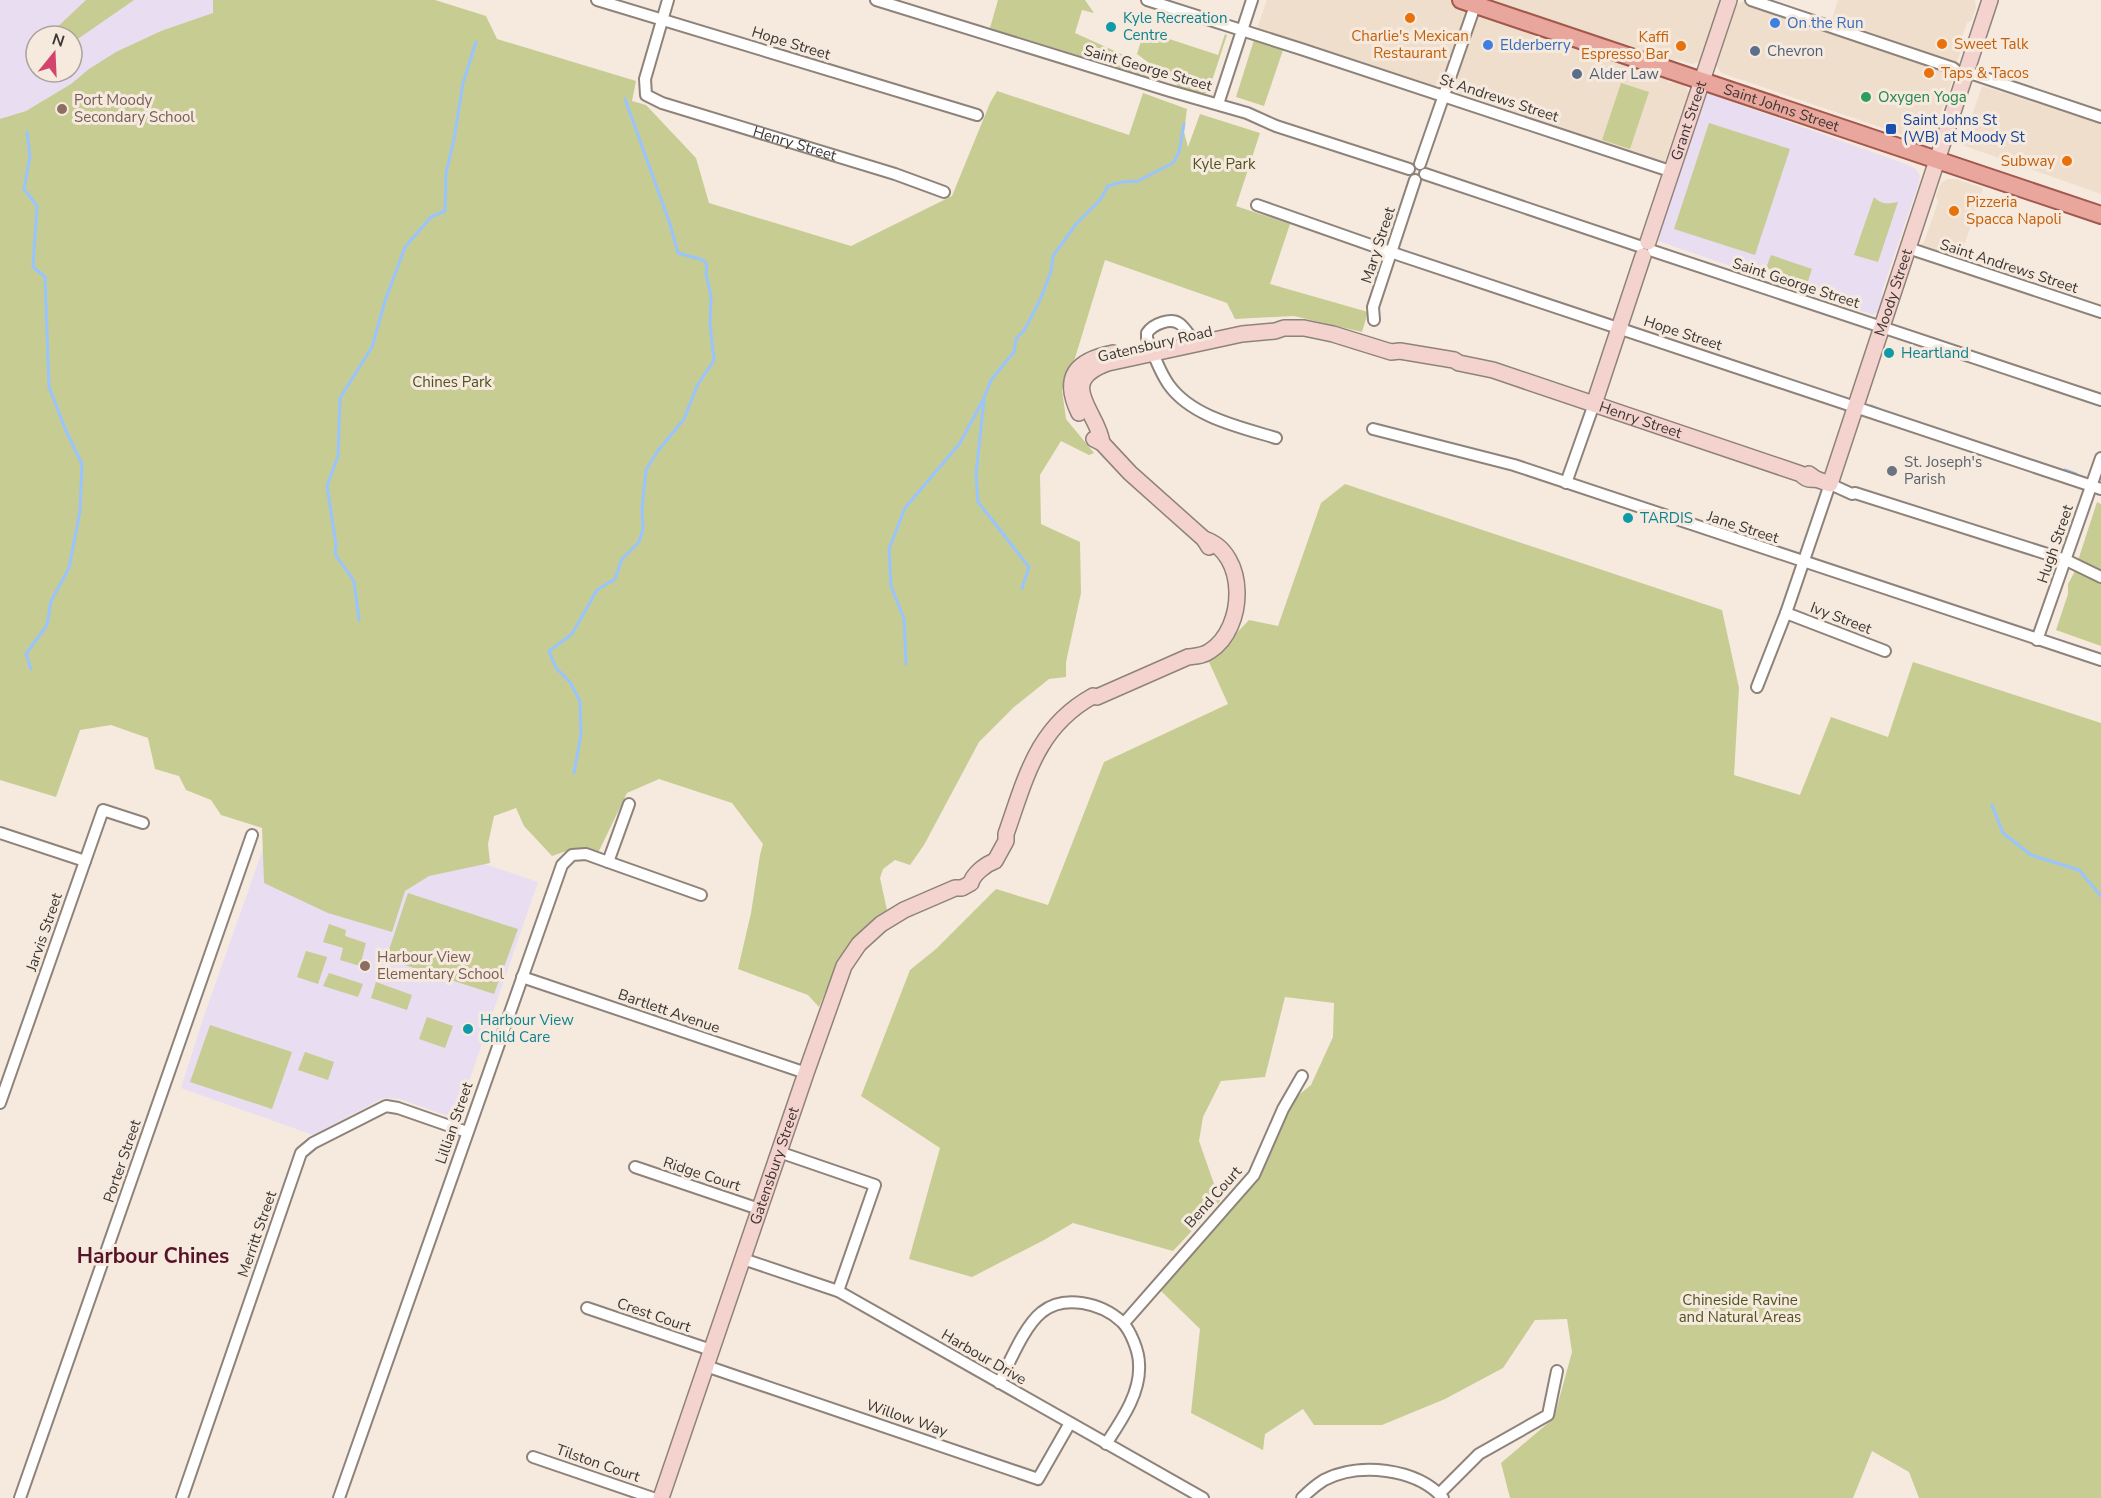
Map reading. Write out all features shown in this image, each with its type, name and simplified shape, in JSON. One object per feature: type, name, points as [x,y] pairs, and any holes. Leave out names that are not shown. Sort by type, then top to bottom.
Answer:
[{"type":"main road","name":"Saint Johns Street","points":[[1471,2],[2101,215]]},
{"type":"street","name":"Hope Street","points":[[597,0],[976,115]]},
{"type":"street","points":[[662,20],[668,0]]},
{"type":"street","name":"Saint George Street","points":[[876,0],[1170,92],[1247,113],[1276,126],[2101,400]]},
{"type":"street","name":"St Andrews Street","points":[[1147,0],[1670,171]]},
{"type":"street","points":[[1218,104],[1252,0]]},
{"type":"street","name":"Grant Street","points":[[1566,483],[1620,328],[1670,171],[1703,81],[1728,0]]},
{"type":"street","points":[[1751,0],[1953,68],[1965,76],[2101,117]]},
{"type":"street","name":"Moody Street","points":[[1757,687],[1804,562],[1836,486],[1855,406],[1990,0]]},
{"type":"street","name":"Mary Street","points":[[1374,320],[1373,308],[1471,2]]},
{"type":"street","name":"Henry Street","points":[[662,20],[645,79],[646,95],[662,103],[895,174],[944,192]]},
{"type":"street","name":"Hope Street","points":[[1257,205],[2096,487]]},
{"type":"street","name":"Saint Andrews Street","points":[[1908,248],[2101,312]]},
{"type":"street","name":"Gatensbury Road","points":[[954,888],[962,888],[970,884],[972,878],[988,863],[995,861],[1002,851],[1031,763],[1039,747],[1058,722],[1076,709],[1096,701],[1097,697],[1188,657],[1202,655],[1216,646],[1228,627],[1238,604],[1238,583],[1227,556],[1215,542],[1204,539],[1130,472],[1102,443],[1101,435],[1084,401],[1083,387],[1087,376],[1094,369],[1108,363],[1190,336],[1245,326],[1276,324],[1284,328]]},
{"type":"street","name":"Gatensbury Road","points":[[1152,350],[1242,334],[1284,328],[1304,328],[1333,334],[1391,352],[1397,358],[1430,365],[1453,367],[1459,363],[1482,366]]},
{"type":"street","points":[[1152,350],[1168,384],[1194,408],[1276,438]]},
{"type":"street","name":"Henry Street","points":[[1482,366],[1801,474],[1805,472],[1836,486],[2066,560],[2101,577]]},
{"type":"street","name":"Jane Street","points":[[1373,429],[1514,465],[2101,660]]},
{"type":"street","name":"Hugh Street","points":[[2037,640],[2096,487],[2101,458]]},
{"type":"street","name":"Ivy Street","points":[[1786,613],[1885,651]]},
{"type":"street","points":[[608,862],[628,804]]},
{"type":"street","name":"Jarvis Street","points":[[0,1103],[103,810],[143,823]]},
{"type":"street","points":[[0,833],[85,861]]},
{"type":"street","name":"Porter Street","points":[[21,1498],[252,835]]},
{"type":"street","name":"Lillian Street","points":[[339,1498],[466,1132],[562,865],[573,855],[586,854],[701,895]]},
{"type":"street","name":"Gatensbury Street","points":[[661,1498],[841,974],[859,944],[868,934],[892,916],[954,888]]},
{"type":"street","name":"Bartlett Avenue","points":[[522,977],[806,1072]]},
{"type":"street","name":"Bend Court","points":[[1124,1323],[1254,1175],[1283,1109],[1302,1076]]},
{"type":"street","name":"Merritt Street","points":[[182,1498],[301,1154],[313,1143],[386,1106],[398,1108],[466,1132]]},
{"type":"street","points":[[779,1152],[875,1185],[838,1291]]},
{"type":"street","name":"Ridge Court","points":[[635,1167],[759,1209]]},
{"type":"street","name":"Harbour Drive","points":[[743,1259],[838,1291],[1203,1498]]},
{"type":"street","points":[[999,1383],[1031,1324],[1051,1306],[1064,1303],[1085,1304],[1109,1313],[1124,1323],[1138,1357],[1138,1376],[1132,1398],[1106,1444]]},
{"type":"street","name":"Crest Court","points":[[586,1308],[711,1350]]},
{"type":"street","name":"Willow Way","points":[[706,1366],[1038,1479],[1070,1424]]},
{"type":"street","points":[[1302,1498],[1325,1480],[1351,1472],[1368,1470],[1403,1475],[1421,1482],[1441,1496],[1479,1454],[1548,1415],[1557,1371]]},
{"type":"street","name":"Tilston Court","points":[[533,1457],[653,1498]]},
{"type":"shaded area","points":[[0,0],[289,0],[0,147]]},
{"type":"shaded area","points":[[1267,0],[1720,0],[1702,57],[1697,63],[1692,64],[1676,59],[1668,83],[1675,82],[1684,85],[1690,97],[1688,105],[1682,111],[1665,161],[1658,162],[1437,84],[1431,92],[1257,36],[1257,28]]},
{"type":"shaded area","points":[[1838,0],[1975,0],[1976,7],[1972,20],[1967,23],[1961,41],[1963,47],[1956,64],[1831,23]]},
{"type":"shaded area","points":[[1744,1],[1949,70],[1953,78],[1934,134],[1925,141],[1918,140],[1721,73],[1715,64],[1734,6]]},
{"type":"shaded area","points":[[1982,86],[2101,124],[2101,194],[1962,145]]},
{"type":"shaded area","points":[[1710,94],[1917,170],[1920,176],[1919,182],[1882,291],[1881,308],[1876,313],[1873,315],[1658,241],[1699,103],[1704,96]]},
{"type":"shaded area","points":[[1948,179],[1956,179],[1983,188],[1959,261],[1918,247],[1924,242],[1938,202],[1936,196],[1939,187]]},
{"type":"shaded area","name":"Harbour View Elementary School","points":[[278,806],[491,866],[538,882],[456,1119],[400,1099],[383,1098],[313,1135],[181,1088]]},
{"type":"green space","points":[[86,0],[134,0],[84,35],[84,24],[61,24]]},
{"type":"green space","name":"Chines Park","points":[[213,0],[435,0],[486,16],[497,39],[636,81],[632,101],[646,105],[696,158],[709,203],[851,246],[952,196],[997,91],[1129,135],[1143,93],[1187,109],[1184,132],[1188,147],[1200,114],[1260,133],[1236,206],[1290,224],[1270,284],[1368,312],[1362,332],[1294,316],[1235,319],[1227,303],[1105,260],[1075,358],[1062,390],[1066,419],[1094,453],[1089,455],[1061,441],[1040,475],[1041,524],[1080,542],[1081,593],[1066,662],[1066,677],[1049,679],[1014,707],[979,742],[924,845],[910,865],[895,860],[883,869],[880,878],[887,910],[860,932],[837,964],[819,1007],[808,995],[738,969],[763,844],[732,803],[659,779],[627,793],[599,851],[569,850],[552,856],[524,826],[516,808],[494,816],[488,844],[490,863],[429,876],[405,891],[392,932],[328,913],[264,883],[262,828],[221,815],[211,800],[186,790],[179,776],[155,769],[148,738],[111,725],[80,730],[56,797],[0,780],[0,119],[26,111],[71,84],[84,84],[84,73],[116,52],[161,31],[213,13]]},
{"type":"green space","points":[[998,0],[1085,0],[1094,13],[1082,10],[1075,33],[1128,57],[1157,80],[990,28]]},
{"type":"green space","points":[[1154,34],[1218,55],[1225,34],[1227,35],[1208,93],[1200,94],[1178,87],[1176,83],[1137,54],[1142,38],[1147,39]]},
{"type":"green space","points":[[1254,40],[1283,50],[1264,106],[1236,97]]},
{"type":"green space","points":[[1621,83],[1649,92],[1630,149],[1602,140]]},
{"type":"green space","points":[[1709,123],[1790,149],[1755,255],[1674,229]]},
{"type":"green space","points":[[1874,197],[1885,203],[1898,202],[1878,262],[1854,255]]},
{"type":"green space","points":[[1771,255],[1812,269],[1808,281],[1806,283],[1766,268]]},
{"type":"green space","name":"Chineside Ravine and Natural Areas","points":[[1345,484],[1722,610],[1739,688],[1734,775],[1800,795],[1831,717],[1888,737],[1913,662],[2101,723],[2101,1498],[1919,1498],[1909,1472],[1872,1451],[1853,1498],[1510,1498],[1501,1463],[1554,1418],[1572,1352],[1567,1319],[1535,1320],[1503,1368],[1445,1399],[1382,1425],[1314,1425],[1303,1409],[1265,1434],[1263,1450],[1191,1413],[1200,1329],[1160,1290],[1254,1180],[1295,1098],[1311,1085],[1333,1037],[1334,1003],[1285,997],[1265,1077],[1221,1081],[1203,1117],[1199,1141],[1220,1201],[1173,1251],[1073,1223],[972,1277],[909,1259],[940,1148],[861,1096],[910,970],[936,949],[996,889],[1048,905],[1104,762],[1228,704],[1209,662],[1249,620],[1278,626],[1321,503]]},
{"type":"green space","points":[[2097,502],[2101,504],[2101,646],[2056,630],[2068,594],[2068,584],[2074,573]]},
{"type":"green space","points":[[408,893],[518,929],[494,994],[386,959]]},
{"type":"green space","points":[[329,924],[346,930],[345,936],[366,943],[360,966],[340,960],[343,948],[323,942]]},
{"type":"green space","points":[[306,951],[327,957],[318,984],[297,977]]},
{"type":"green space","points":[[329,973],[363,984],[358,997],[323,986]]},
{"type":"green space","points":[[376,982],[412,995],[407,1010],[371,998]]},
{"type":"green space","points":[[427,1017],[453,1026],[445,1048],[419,1039]]},
{"type":"green space","points":[[210,1025],[292,1052],[272,1109],[190,1082]]},
{"type":"green space","points":[[305,1052],[334,1062],[328,1080],[298,1070]]},
{"type":"waterway","points":[[359,620],[354,581],[335,554],[336,545],[327,486],[338,456],[340,398],[372,347],[385,301],[405,247],[431,217],[445,211],[446,173],[463,83],[476,42]]},
{"type":"waterway","points":[[574,773],[581,734],[580,701],[570,682],[556,668],[549,651],[572,634],[597,590],[615,579],[622,559],[639,542],[643,529],[642,509],[646,470],[657,452],[684,419],[697,386],[714,360],[707,265],[703,260],[678,253],[670,224],[625,99]]},
{"type":"waterway","points":[[906,664],[904,619],[891,586],[889,549],[905,508],[960,443],[991,380],[1014,352],[1016,339],[1025,329],[1041,298],[1051,271],[1053,256],[1076,224],[1100,200],[1108,186],[1138,181],[1173,163],[1179,152],[1184,124]]},
{"type":"waterway","points":[[27,132],[30,156],[24,189],[37,206],[33,267],[45,277],[49,387],[82,464],[80,511],[69,568],[51,601],[47,625],[26,654],[31,669]]},
{"type":"waterway","points":[[984,400],[976,474],[978,502],[1029,567],[1022,588]]},
{"type":"waterway","points":[[1871,406],[1883,411]]},
{"type":"waterway","points":[[2065,470],[2076,474]]},
{"type":"waterway","points":[[1992,805],[2003,833],[2031,855],[2079,870],[2101,896]]},
{"type":"place","name":"Charlie's Mexican Restaurant","points":[[1410,18]]},
{"type":"place","name":"On the Run","points":[[1775,23]]},
{"type":"place","name":"Kyle Recreation Centre","points":[[1111,27]]},
{"type":"place","name":"Sweet Talk","points":[[1942,44]]},
{"type":"place","name":"Elderberry","points":[[1488,45]]},
{"type":"place","name":"Kaffi Espresso Bar","points":[[1681,46]]},
{"type":"place","name":"Chevron","points":[[1755,51]]},
{"type":"place","name":"Taps & Tacos","points":[[1929,73]]},
{"type":"place","name":"Alder Law","points":[[1577,74]]},
{"type":"place","name":"Oxygen Yoga","points":[[1866,97]]},
{"type":"place","name":"Port Moody Secondary School","points":[[62,109]]},
{"type":"place","name":"Saint Johns St (WB) at Moody St","points":[[1891,129]]},
{"type":"place","name":"Subway","points":[[2067,161]]},
{"type":"place","name":"Pizzeria Spacca Napoli","points":[[1954,211]]},
{"type":"place","name":"Heartland","points":[[1889,353]]},
{"type":"place","name":"St. Joseph's Parish","points":[[1892,471]]},
{"type":"place","name":"TARDIS","points":[[1628,518]]},
{"type":"place","name":"Harbour View Elementary School","points":[[365,966]]},
{"type":"place","name":"Harbour View Child Care","points":[[468,1029]]},
{"type":"district","name":"Harbour Chines","points":[[153,1256]]},
{"type":"park label","name":"Kyle Park","points":[[1224,164]]}]
